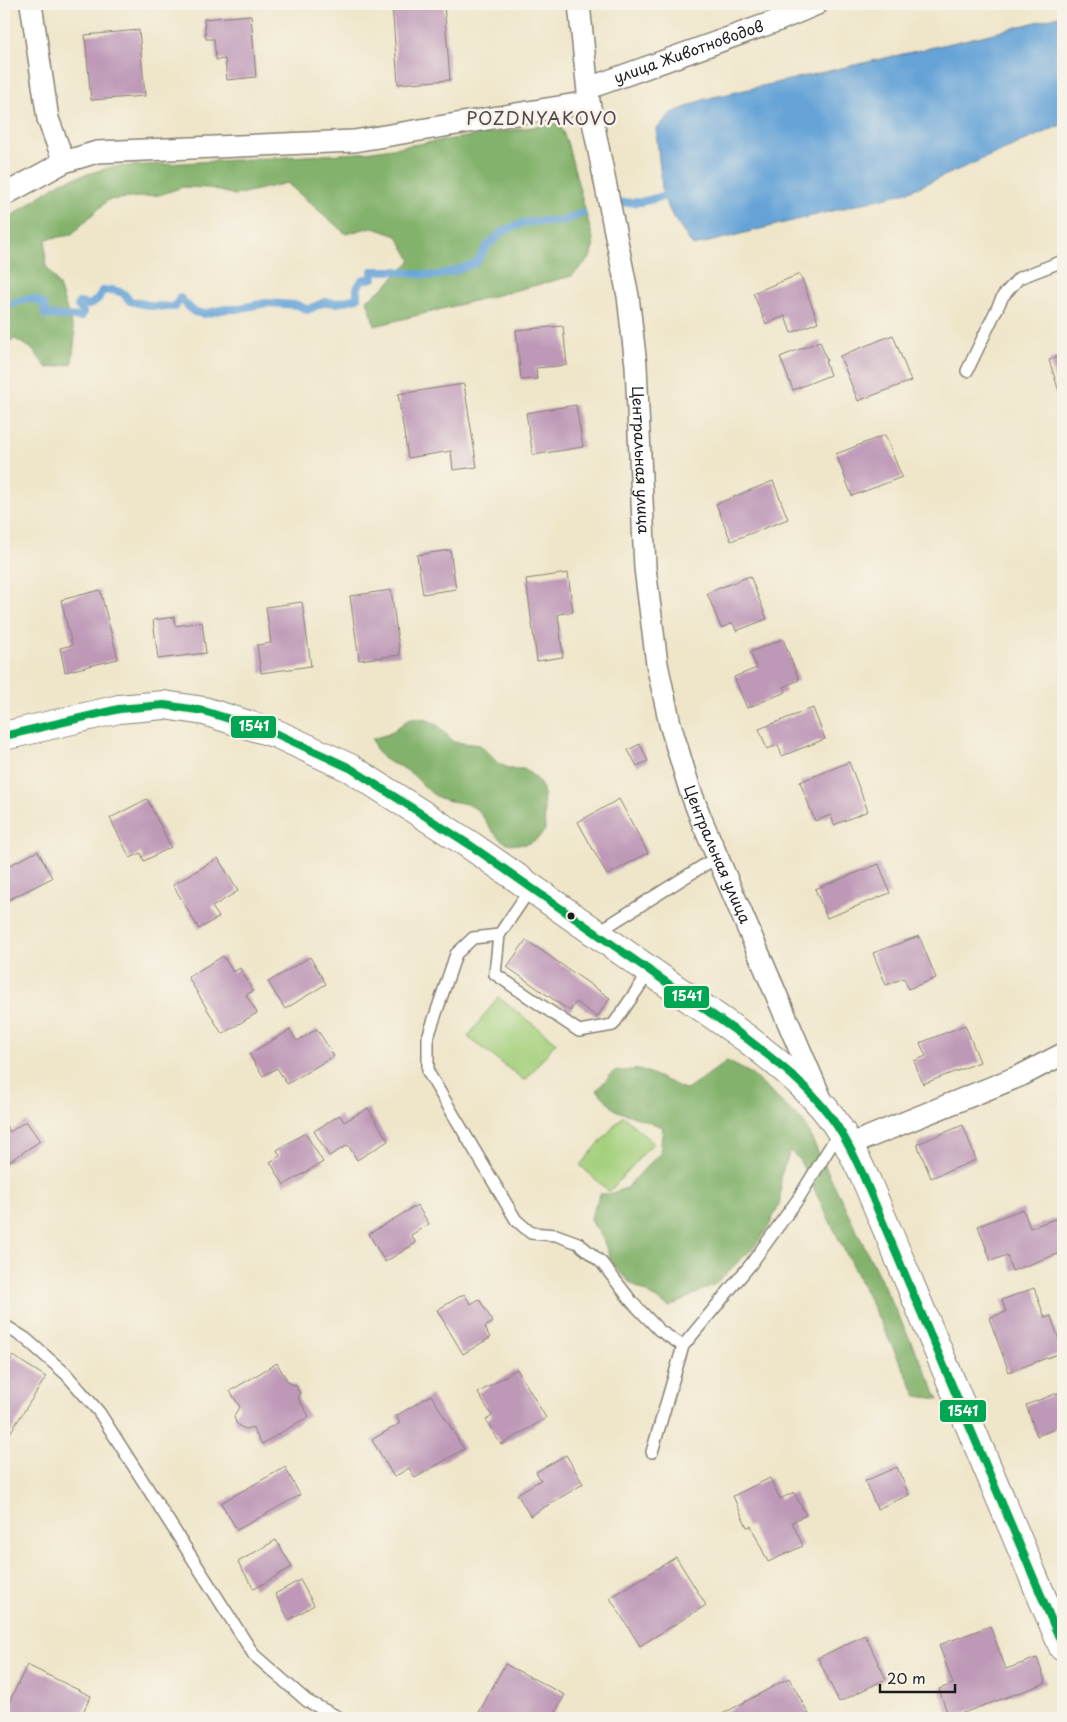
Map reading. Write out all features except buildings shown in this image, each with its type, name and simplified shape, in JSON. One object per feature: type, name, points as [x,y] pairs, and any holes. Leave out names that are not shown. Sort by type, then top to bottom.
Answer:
[{"type":"street","points":[[30,4],[48,119],[64,162]]},
{"type":"street","name":"Центральная улица","points":[[579,4],[589,95],[628,296],[635,355],[645,568],[657,664],[670,724],[690,790],[716,857],[825,1108],[844,1138],[871,1191],[1063,1647]]},
{"type":"street","name":"улица Животноводов","points":[[4,195],[64,162],[97,152],[354,141],[589,95],[817,4]]},
{"type":"street","points":[[4,736],[119,709],[164,705],[204,711],[277,734],[350,768],[470,845],[746,1038],[787,1070],[825,1108]]},
{"type":"street","points":[[844,1138],[1022,1075],[1063,1054]]},
{"type":"lane","points":[[967,371],[1004,296],[1019,278],[1063,261]]},
{"type":"lane","points":[[596,934],[716,857]]},
{"type":"lane","points":[[531,888],[499,935],[495,974],[578,1031],[613,1025],[650,971]]},
{"type":"lane","points":[[499,935],[473,938],[456,954],[428,1037],[428,1072],[516,1220],[531,1233],[556,1235],[578,1242],[602,1264],[632,1302],[659,1330],[683,1346]]},
{"type":"lane","points":[[652,1452],[683,1346],[761,1250],[844,1138]]},
{"type":"lane","points":[[4,1325],[26,1339],[66,1374],[98,1412],[254,1655],[307,1701],[340,1718]]},
{"type":"green space","points":[[559,123],[567,142],[594,243],[590,258],[572,276],[375,326],[367,300],[382,289],[411,260],[397,236],[371,227],[346,234],[287,183],[235,195],[209,188],[183,187],[159,195],[108,200],[71,235],[46,239],[45,264],[59,286],[75,335],[72,364],[47,368],[31,348],[15,339],[4,343],[4,221],[61,182],[111,167],[359,153]]},
{"type":"green space","points":[[409,719],[435,723],[453,742],[480,745],[498,763],[510,769],[524,769],[536,778],[543,789],[545,830],[542,834],[527,844],[506,842],[496,835],[481,814],[473,807],[436,796],[408,771],[384,759],[375,747],[372,739],[389,734]]},
{"type":"green space","points":[[498,997],[556,1042],[525,1081],[468,1037]]},
{"type":"green space","points":[[727,1061],[750,1073],[804,1123],[939,1399],[917,1396],[799,1159],[790,1151],[781,1175],[780,1202],[769,1226],[754,1247],[715,1284],[669,1307],[628,1281],[612,1263],[603,1239],[590,1219],[600,1194],[610,1194],[626,1188],[660,1153],[663,1127],[615,1110],[597,1090],[613,1072],[640,1069],[687,1090]]},
{"type":"green space","points":[[623,1116],[653,1143],[609,1192],[580,1165]]},
{"type":"water","points":[[1063,15],[1063,124],[907,192],[693,246],[673,217],[663,197],[656,130],[670,114],[705,99],[982,36]]},
{"type":"waterway","points":[[618,203],[641,202],[673,194]]},
{"type":"waterway","points":[[4,309],[24,299],[33,299],[44,305],[45,315],[81,317],[83,312],[78,306],[79,303],[89,305],[98,299],[102,291],[113,290],[123,293],[130,301],[152,306],[175,307],[180,298],[194,312],[204,314],[266,303],[298,305],[307,310],[325,302],[337,303],[357,298],[357,288],[362,280],[373,278],[372,271],[393,271],[434,276],[454,271],[476,263],[487,246],[502,232],[522,223],[563,221],[582,213]]},
{"type":"transit line","name":"1541","points":[[4,736],[119,709],[164,705],[204,711],[277,734],[350,768],[470,845],[746,1038],[791,1074],[830,1116],[855,1158],[1063,1647]]},
{"type":"district","name":"POZDNYAKOVO","points":[[542,119]]}]
